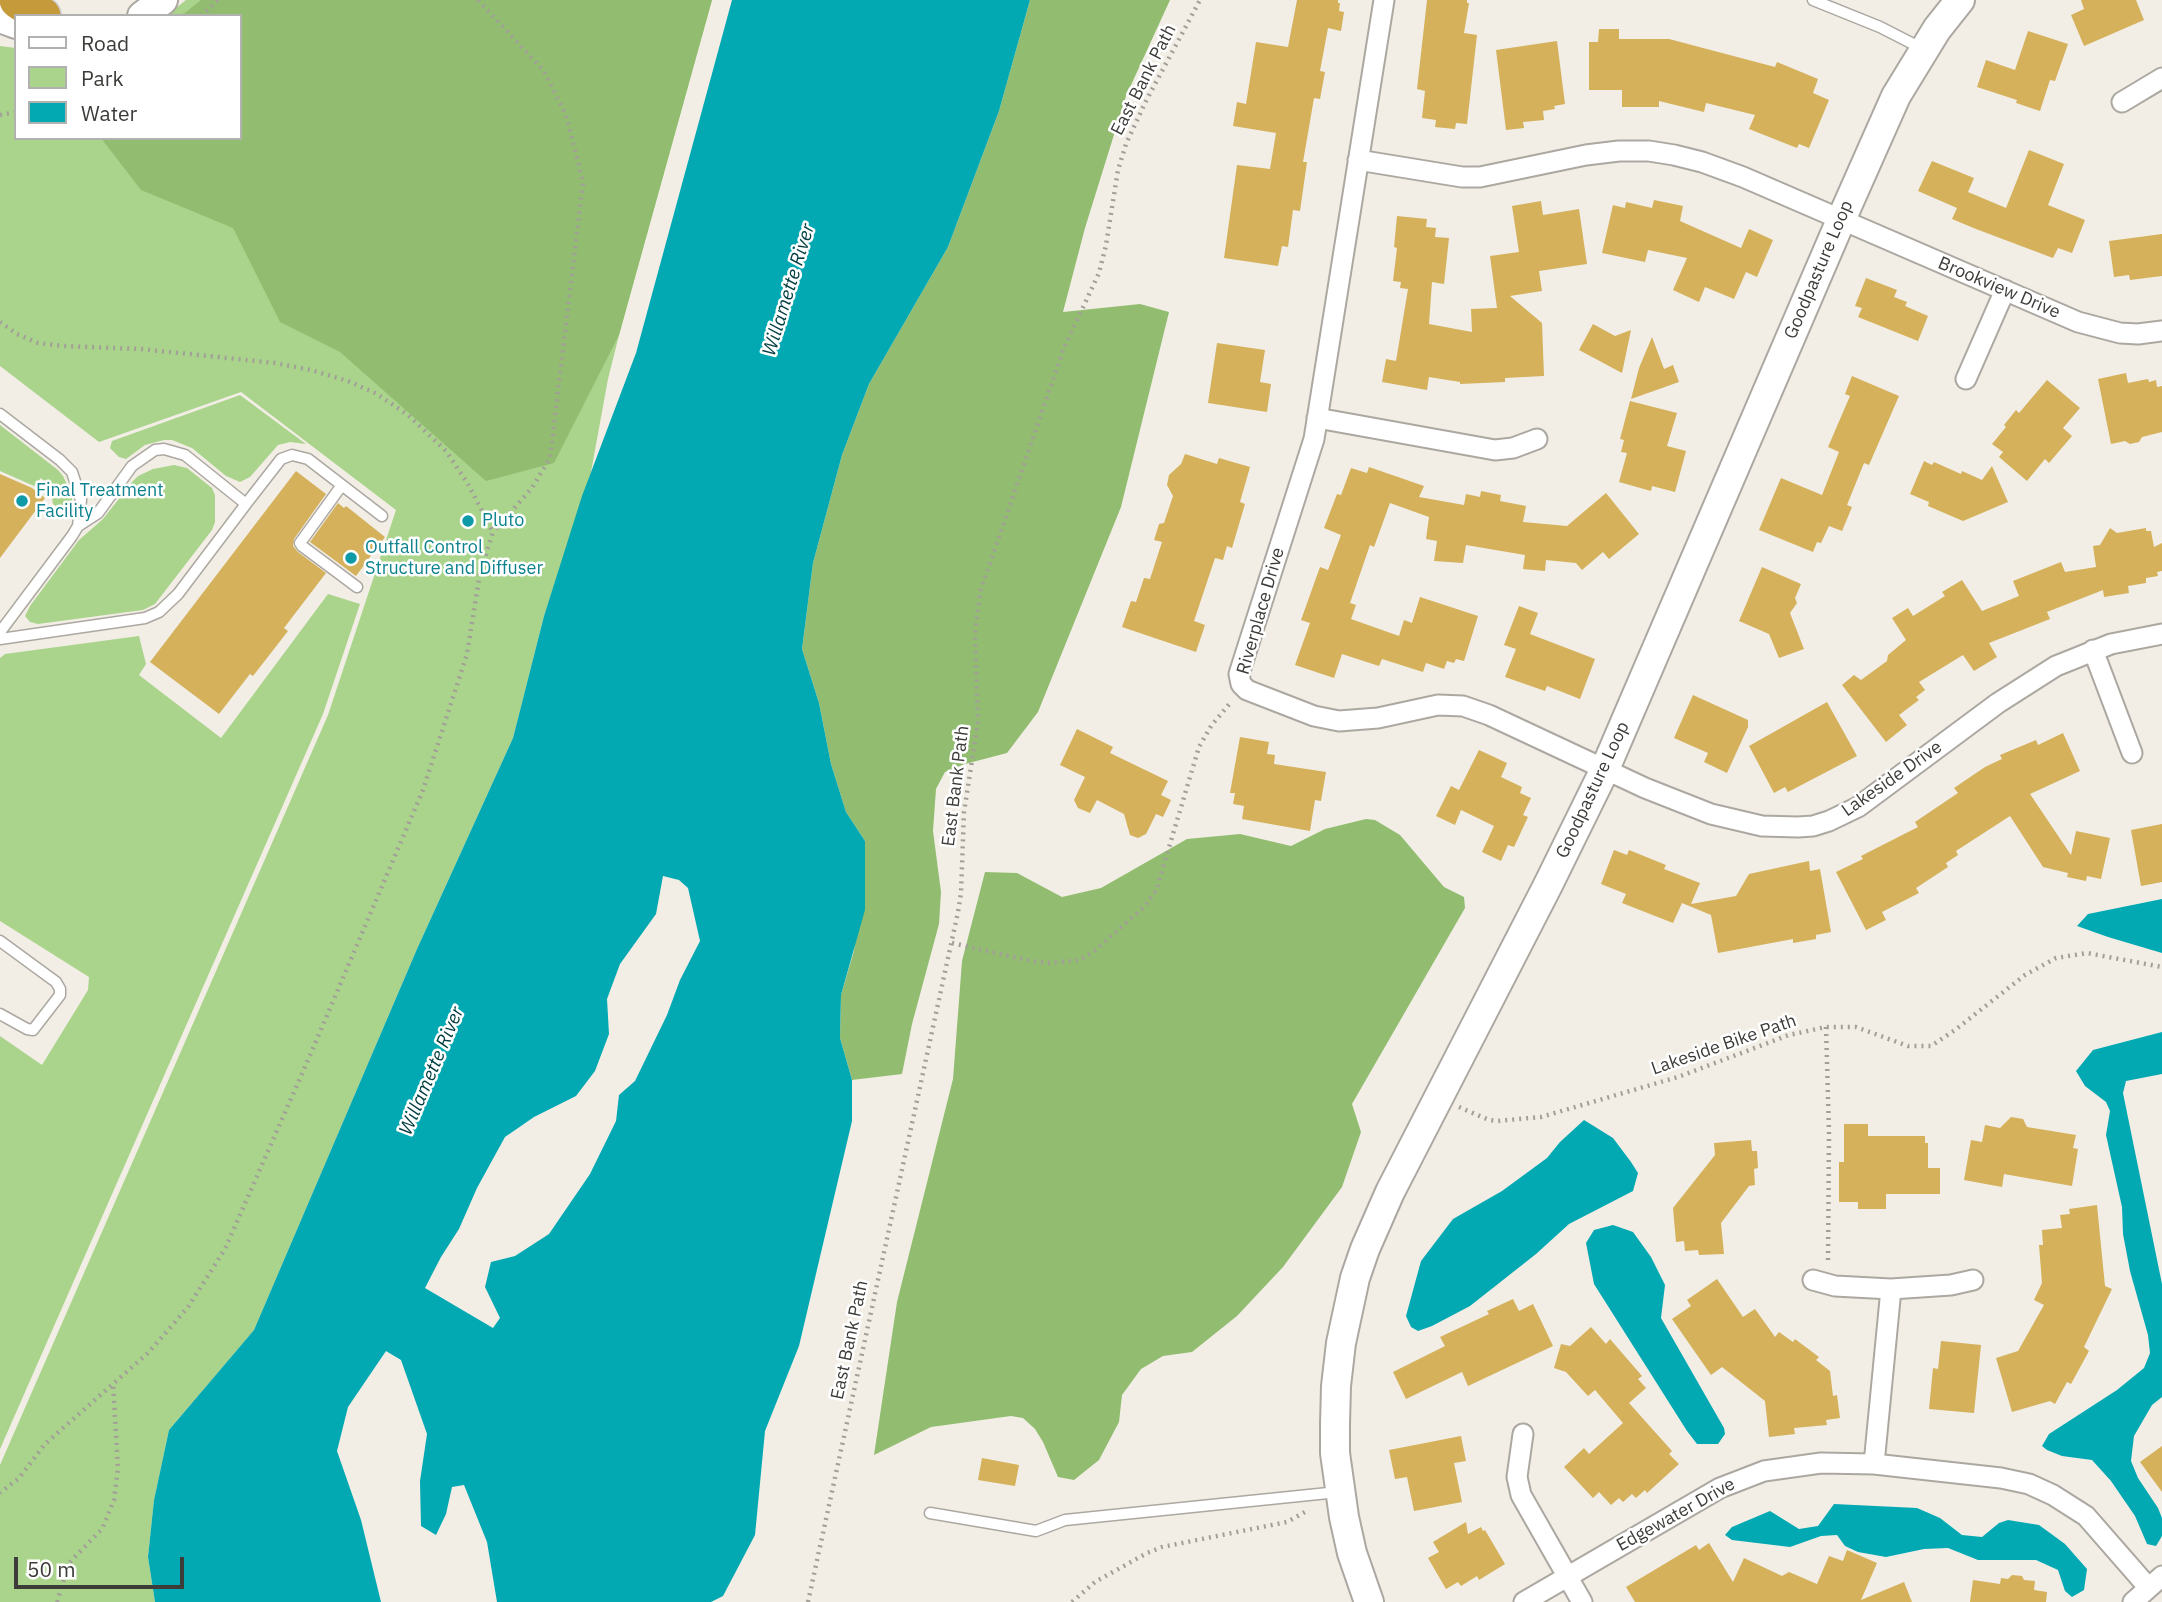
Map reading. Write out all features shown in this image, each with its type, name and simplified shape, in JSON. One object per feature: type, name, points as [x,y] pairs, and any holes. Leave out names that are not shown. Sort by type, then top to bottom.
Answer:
[{"type":"highway","points":[[18,0],[39,14]]},
{"type":"street","points":[[145,14],[163,0]]},
{"type":"street","name":"Riverplace Drive","points":[[1384,0],[1308,461],[1239,674],[1243,687],[1251,692],[1314,716],[1339,721],[1364,720],[1438,705],[1463,706],[1489,715],[1605,769]]},
{"type":"street","name":"Goodpasture Loop","points":[[1369,1602],[1353,1553],[1339,1492],[1335,1453],[1336,1386],[1341,1343],[1355,1278],[1378,1218],[1605,769],[1896,96],[1923,49],[1960,0]]},
{"type":"street","points":[[2122,102],[2162,78]]},
{"type":"street","points":[[1358,160],[1462,177],[1480,177],[1586,155],[1649,151],[1718,167],[1841,220]]},
{"type":"street","name":"Brookview Drive","points":[[1841,220],[2078,322],[2105,330],[2138,334],[2162,331]]},
{"type":"street","points":[[1966,379],[2005,290]]},
{"type":"street","points":[[1317,418],[1494,450],[1513,448],[1537,439]]},
{"type":"street","name":"Lakeside Drive","points":[[1605,769],[1652,791],[1727,820],[1762,826],[1813,826],[1858,807],[2036,677],[2093,650],[2162,634]]},
{"type":"street","points":[[2093,650],[2132,753]]},
{"type":"street","points":[[1820,1282],[1891,1289],[1951,1285],[1973,1280]]},
{"type":"street","points":[[1874,1464],[1891,1289]]},
{"type":"street","points":[[1523,1434],[1518,1488],[1582,1602]]},
{"type":"street","name":"Edgewater Drive","points":[[1524,1602],[1707,1494],[1753,1474],[1788,1466],[1821,1463],[1874,1464],[2001,1478],[2053,1495],[2080,1511],[2155,1582],[2133,1602]]},
{"type":"lane","points":[[1813,0],[1880,27],[1923,49]]},
{"type":"lane","points":[[0,414],[72,472],[81,500],[78,526],[0,632]]},
{"type":"lane","points":[[78,526],[98,513],[132,466],[155,450],[175,450],[185,454],[246,504]]},
{"type":"lane","points":[[0,639],[145,618],[159,612],[178,594],[281,459],[288,455],[299,455],[308,459],[382,516]]},
{"type":"lane","points":[[342,485],[300,543],[357,587]]},
{"type":"lane","points":[[0,941],[55,982],[60,989],[60,995],[33,1030],[0,1014]]},
{"type":"lane","points":[[930,1513],[1037,1531],[1065,1520],[1339,1492]]},
{"type":"path","points":[[203,14],[218,0]]},
{"type":"path","points":[[0,1493],[19,1478],[45,1444],[148,1353],[188,1307],[225,1249],[423,790],[467,654],[480,573],[493,533],[532,488],[550,458],[583,182],[566,115],[544,71],[478,0]]},
{"type":"path","name":"East Bank Path","points":[[808,1602],[961,893],[964,813],[978,722],[975,634],[980,592],[1064,348],[1099,273],[1106,245],[1112,195],[1126,144],[1200,0]]},
{"type":"path","points":[[0,322],[17,334],[38,343],[141,349],[275,363],[348,381],[377,394],[408,415],[446,451],[468,484],[493,533]]},
{"type":"path","points":[[952,943],[1048,963],[1080,960],[1093,952],[1144,907],[1156,891],[1199,747],[1211,726],[1243,687]]},
{"type":"path","name":"Lakeside Bike Path","points":[[1439,1098],[1489,1120],[1526,1120],[1570,1110],[1678,1077],[1789,1035],[1826,1027],[1856,1027],[1898,1043],[1926,1047],[1949,1035],[2025,975],[2056,958],[2087,953],[2162,967]]},
{"type":"path","points":[[1820,1282],[1829,1132],[1826,1027]]},
{"type":"path","points":[[57,1602],[69,1563],[102,1529],[114,1500],[118,1468],[113,1382]]},
{"type":"path","points":[[1072,1602],[1117,1568],[1156,1549],[1287,1522],[1308,1509],[1306,1495]]},
{"type":"green space","points":[[186,0],[712,0],[619,335],[591,472],[544,616],[513,738],[417,949],[254,1330],[169,1430],[154,1500],[148,1557],[155,1602],[0,1602],[0,1465],[328,715],[396,510],[241,392],[99,442],[0,366],[0,46],[14,48],[14,140],[242,140],[242,14],[168,14]]},
{"type":"green space","points":[[201,0],[712,0],[619,335],[554,463],[486,481],[340,352],[280,322],[233,228],[141,190],[103,140],[242,140],[242,14],[184,14]]},
{"type":"green space","points":[[1030,0],[1170,0],[1126,96],[1085,228],[1063,312],[1140,304],[1169,312],[1121,507],[1038,712],[1007,753],[945,772],[936,789],[933,831],[941,892],[939,924],[912,1024],[902,1074],[852,1080],[840,1038],[841,995],[854,951],[865,841],[846,812],[831,764],[819,703],[802,649],[813,563],[842,455],[869,384],[948,247],[999,111]]},
{"type":"green space","points":[[240,395],[306,444],[290,442],[278,445],[250,477],[240,482],[226,476],[192,448],[172,440],[145,445],[126,459],[119,457],[110,448],[112,441]]},
{"type":"green space","points":[[0,425],[63,476],[72,495],[72,518],[53,504],[50,486],[41,478],[34,486],[0,471]]},
{"type":"green space","points":[[174,465],[187,468],[212,488],[215,495],[215,522],[212,530],[155,604],[143,610],[38,624],[30,622],[25,616],[30,606],[79,540],[103,519],[132,482],[153,469]]},
{"type":"green space","points":[[328,594],[360,604],[323,714],[0,1449],[0,1036],[42,1065],[88,990],[89,977],[0,921],[0,658],[5,654],[139,636],[146,664],[139,675],[221,738]]},
{"type":"green space","points":[[1366,819],[1375,820],[1400,835],[1444,887],[1464,897],[1465,908],[1352,1104],[1361,1132],[1342,1187],[1283,1267],[1237,1316],[1192,1352],[1163,1356],[1141,1369],[1122,1395],[1119,1422],[1099,1460],[1074,1480],[1058,1477],[1035,1429],[1023,1418],[1011,1416],[931,1427],[874,1455],[897,1302],[953,1079],[962,961],[985,872],[1017,873],[1062,897],[1101,888],[1187,839],[1240,834],[1291,846],[1325,829]]},
{"type":"water","name":"Willamette River","points":[[732,0],[1030,0],[999,111],[948,247],[869,384],[842,455],[813,563],[802,649],[819,703],[831,764],[846,812],[865,841],[865,910],[841,995],[840,1038],[852,1080],[852,1121],[799,1346],[765,1431],[755,1535],[723,1596],[711,1602],[497,1602],[487,1542],[464,1485],[452,1487],[446,1514],[436,1535],[421,1526],[420,1481],[427,1434],[401,1360],[386,1351],[348,1407],[337,1451],[361,1520],[381,1602],[155,1602],[148,1557],[154,1500],[169,1430],[254,1330],[417,949],[513,738],[544,616],[582,496],[636,353]],"holes":[[[663,876],[679,880],[688,888],[700,941],[635,1081],[619,1095],[616,1121],[590,1174],[549,1234],[515,1256],[491,1262],[485,1287],[500,1318],[493,1328],[425,1288],[459,1229],[477,1188],[505,1137],[534,1117],[576,1096],[595,1071],[609,1034],[607,999],[620,964],[656,914]]]},
{"type":"water","points":[[2162,899],[2162,953],[2077,926],[2088,914]]},
{"type":"water","points":[[2162,1032],[2162,1074],[2126,1081],[2123,1093],[2162,1284],[2162,1397],[2152,1405],[2134,1436],[2131,1461],[2162,1518],[2162,1536],[2156,1546],[2147,1544],[2135,1516],[2111,1481],[2092,1460],[2062,1456],[2042,1446],[2049,1434],[2117,1390],[2144,1368],[2150,1353],[2148,1335],[2130,1271],[2123,1234],[2122,1207],[2106,1135],[2110,1111],[2106,1102],[2085,1086],[2076,1071],[2093,1050]]},
{"type":"water","points":[[1584,1120],[1613,1138],[1631,1162],[1638,1173],[1633,1191],[1569,1224],[1470,1306],[1418,1331],[1411,1327],[1406,1316],[1421,1261],[1453,1219],[1502,1191],[1547,1158]]},
{"type":"water","points":[[1613,1225],[1633,1232],[1651,1257],[1665,1285],[1661,1318],[1724,1428],[1725,1434],[1718,1444],[1697,1444],[1594,1284],[1586,1243],[1594,1230]]},
{"type":"water","points":[[1834,1504],[1917,1508],[1940,1518],[1962,1535],[1982,1537],[1999,1523],[2008,1520],[2039,1525],[2065,1544],[2087,1569],[2084,1590],[2072,1597],[2065,1591],[2058,1570],[2036,1560],[1978,1560],[1948,1548],[1924,1549],[1886,1557],[1858,1552],[1845,1546],[1837,1535],[1821,1536],[1790,1547],[1732,1540],[1725,1535],[1732,1527],[1770,1511],[1799,1529],[1818,1526]]},
{"type":"building","points":[[1297,0],[1338,0],[1339,11],[1344,12],[1341,31],[1328,28],[1320,71],[1325,72],[1320,99],[1314,98],[1303,162],[1307,162],[1300,211],[1293,210],[1288,247],[1282,246],[1278,266],[1224,258],[1237,165],[1270,169],[1276,133],[1233,126],[1237,102],[1246,104],[1256,42],[1288,47]]},
{"type":"building","points":[[1427,0],[1467,0],[1469,3],[1464,33],[1477,35],[1467,124],[1456,123],[1455,129],[1435,127],[1436,120],[1422,118],[1425,91],[1417,89]]},
{"type":"building","points":[[2081,0],[2136,0],[2144,20],[2084,46],[2071,15],[2084,9]]},
{"type":"building","points":[[1599,29],[1619,29],[1619,39],[1669,39],[1775,67],[1777,62],[1818,79],[1813,93],[1829,100],[1809,148],[1799,144],[1797,148],[1749,129],[1755,115],[1706,103],[1704,112],[1659,101],[1659,107],[1622,107],[1622,90],[1589,90],[1589,42],[1598,42]]},
{"type":"building","points":[[2028,31],[2068,44],[2055,81],[2050,80],[2040,111],[1977,87],[1986,60],[2015,70]]},
{"type":"building","points":[[1557,41],[1565,104],[1543,111],[1544,120],[1523,122],[1524,128],[1506,130],[1496,50]]},
{"type":"building","points":[[2029,150],[2064,164],[2048,205],[2085,220],[2072,253],[2058,248],[2053,258],[1976,229],[1952,219],[1957,208],[1918,191],[1932,161],[1974,178],[1968,192],[2006,208]]},
{"type":"building","points":[[1654,200],[1683,206],[1680,221],[1741,248],[1749,229],[1773,240],[1757,277],[1746,272],[1734,299],[1705,287],[1699,302],[1673,290],[1687,258],[1648,250],[1645,262],[1602,253],[1613,205],[1625,208],[1626,202],[1652,208]]},
{"type":"building","points":[[1541,201],[1543,215],[1579,209],[1587,264],[1539,271],[1542,291],[1510,296],[1542,323],[1544,376],[1505,378],[1505,382],[1460,384],[1429,377],[1427,390],[1382,382],[1386,359],[1396,361],[1408,289],[1400,288],[1401,282],[1393,281],[1397,216],[1427,219],[1426,227],[1436,228],[1435,237],[1449,238],[1444,284],[1432,282],[1429,324],[1472,332],[1471,309],[1497,308],[1490,256],[1519,252],[1512,206]]},
{"type":"building","points":[[2162,234],[2162,276],[2130,280],[2129,275],[2114,277],[2109,241]]},
{"type":"building","points":[[1866,278],[1897,290],[1894,297],[1907,302],[1905,306],[1928,316],[1918,341],[1858,317],[1862,308],[1855,306]]},
{"type":"building","points":[[1593,324],[1615,336],[1631,330],[1622,373],[1579,350]]},
{"type":"building","points":[[1652,337],[1664,369],[1673,365],[1679,382],[1631,399],[1639,368]]},
{"type":"building","points":[[1217,343],[1265,350],[1260,382],[1271,384],[1267,412],[1208,403]]},
{"type":"building","points":[[2126,373],[2128,383],[2148,379],[2149,382],[2156,380],[2157,387],[2162,386],[2162,432],[2142,437],[2139,442],[2111,444],[2098,379]]},
{"type":"building","points":[[1852,376],[1899,396],[1869,465],[1864,463],[1847,505],[1852,507],[1842,531],[1829,526],[1813,552],[1759,530],[1781,478],[1822,495],[1839,452],[1828,447],[1850,396],[1845,394]]},
{"type":"building","points":[[2047,380],[2080,408],[2063,428],[2072,436],[2049,463],[2045,459],[2027,481],[1999,457],[2003,452],[1992,444],[2016,410],[2019,413]]},
{"type":"building","points":[[1630,401],[1677,413],[1667,446],[1686,451],[1675,492],[1652,486],[1651,491],[1619,482],[1627,453],[1621,452],[1624,440],[1620,439]]},
{"type":"building","points":[[1185,454],[1217,464],[1219,458],[1250,467],[1240,502],[1245,504],[1232,548],[1227,546],[1223,560],[1215,558],[1194,621],[1205,625],[1196,652],[1122,627],[1131,601],[1136,602],[1144,578],[1150,579],[1162,542],[1154,540],[1159,524],[1164,523],[1173,496],[1167,485],[1169,475],[1181,464]]},
{"type":"building","points":[[1924,461],[1932,465],[1934,462],[1961,474],[1962,471],[1982,480],[1992,466],[2008,502],[1963,521],[1928,506],[1929,502],[1910,494]]},
{"type":"building","points":[[1369,467],[1424,486],[1419,497],[1464,505],[1466,494],[1480,497],[1481,491],[1501,495],[1500,501],[1526,506],[1523,522],[1567,526],[1606,493],[1639,534],[1609,559],[1603,552],[1582,570],[1576,563],[1546,560],[1545,571],[1523,569],[1525,555],[1466,545],[1463,563],[1434,561],[1437,541],[1426,539],[1429,517],[1390,503],[1374,547],[1370,545],[1350,603],[1356,605],[1351,619],[1399,636],[1404,620],[1412,623],[1420,597],[1478,616],[1464,661],[1447,661],[1444,669],[1426,663],[1423,672],[1382,659],[1379,666],[1342,654],[1334,678],[1295,665],[1310,623],[1301,620],[1320,567],[1328,570],[1341,535],[1324,528],[1337,494],[1341,495],[1351,468],[1367,473]]},
{"type":"building","points":[[296,471],[326,494],[294,539],[293,546],[326,573],[284,628],[288,631],[219,714],[150,662]]},
{"type":"building","name":"Final Treatment Facility","points":[[0,474],[32,488],[45,498],[0,558]]},
{"type":"building","name":"Outfall Control Structure and Diffuser","points":[[338,503],[344,508],[346,506],[385,537],[356,576],[310,542]]},
{"type":"building","points":[[2110,528],[2117,533],[2146,528],[2146,531],[2151,531],[2154,547],[2162,543],[2162,571],[2157,572],[2158,576],[2146,578],[2146,583],[2128,586],[2129,593],[2104,597],[2103,590],[2047,612],[2050,619],[1989,643],[1997,657],[1974,671],[1963,655],[1919,682],[1925,690],[1916,697],[1919,700],[1899,715],[1907,725],[1886,742],[1842,685],[1854,675],[1861,680],[1887,661],[1888,655],[1906,640],[1892,618],[1908,608],[1913,616],[1945,596],[1942,592],[1962,580],[1982,611],[2019,596],[2013,581],[2061,562],[2065,572],[2096,567],[2093,546],[2100,545]]},
{"type":"building","points":[[1762,567],[1801,584],[1795,598],[1797,603],[1790,613],[1804,649],[1779,658],[1769,634],[1739,621]]},
{"type":"building","points":[[1519,606],[1538,613],[1530,634],[1595,659],[1580,699],[1547,686],[1545,691],[1505,677],[1516,649],[1504,645]]},
{"type":"building","points":[[1693,695],[1748,720],[1748,727],[1727,773],[1704,762],[1708,753],[1674,738]]},
{"type":"building","points":[[1827,702],[1857,756],[1788,792],[1785,787],[1774,793],[1749,746]]},
{"type":"building","points":[[1077,729],[1113,747],[1110,753],[1168,781],[1161,795],[1171,800],[1163,817],[1156,814],[1146,834],[1138,838],[1130,835],[1124,814],[1097,800],[1090,813],[1078,808],[1074,800],[1085,777],[1060,765]]},
{"type":"building","points":[[2063,733],[2080,771],[2030,794],[2071,855],[2076,831],[2110,838],[2101,879],[2087,876],[2086,881],[2043,867],[2010,816],[1956,851],[1958,855],[1946,863],[1948,867],[1916,888],[1919,893],[1882,912],[1886,920],[1866,930],[1836,872],[1918,827],[1915,822],[1958,793],[1954,788],[2002,759],[2000,755],[2036,740],[2038,745]]},
{"type":"building","points":[[1240,737],[1269,742],[1267,754],[1275,755],[1274,764],[1326,772],[1321,801],[1315,800],[1310,831],[1242,819],[1244,806],[1233,804],[1235,793],[1230,793]]},
{"type":"building","points":[[1479,750],[1507,763],[1501,777],[1522,787],[1520,793],[1531,798],[1523,815],[1528,817],[1514,847],[1508,845],[1501,861],[1482,852],[1494,826],[1461,810],[1455,825],[1436,816],[1451,786],[1459,790]]},
{"type":"building","points":[[2162,824],[2162,882],[2141,886],[2131,830]]},
{"type":"building","points":[[1614,850],[1627,855],[1629,850],[1666,865],[1664,869],[1700,883],[1691,904],[1736,896],[1749,874],[1809,861],[1810,871],[1820,869],[1831,932],[1816,935],[1816,939],[1793,943],[1793,939],[1718,953],[1711,915],[1682,903],[1673,923],[1622,903],[1626,894],[1601,884]]},
{"type":"building","points":[[2011,1117],[2023,1119],[2027,1127],[2076,1135],[2073,1148],[2078,1149],[2072,1186],[2004,1174],[2002,1187],[1964,1180],[1971,1140],[1982,1142],[1985,1125],[2000,1128]]},
{"type":"building","points":[[1844,1124],[1868,1124],[1868,1136],[1925,1136],[1925,1143],[1928,1143],[1928,1168],[1940,1168],[1940,1194],[1886,1194],[1886,1209],[1858,1209],[1858,1202],[1839,1202],[1839,1162],[1844,1162]]},
{"type":"building","points":[[1751,1140],[1752,1151],[1757,1151],[1755,1185],[1749,1186],[1721,1223],[1724,1254],[1699,1255],[1698,1250],[1685,1251],[1684,1241],[1676,1242],[1673,1208],[1715,1155],[1714,1143]]},
{"type":"building","points":[[2097,1205],[2105,1286],[2112,1289],[2084,1347],[2089,1351],[2071,1384],[2067,1382],[2055,1404],[2050,1401],[2012,1412],[1996,1358],[2018,1351],[2044,1305],[2034,1300],[2042,1283],[2039,1245],[2043,1245],[2042,1230],[2062,1228],[2060,1215],[2070,1214],[2069,1209]]},
{"type":"building","points":[[1717,1279],[1743,1317],[1755,1309],[1775,1337],[1779,1332],[1793,1342],[1795,1339],[1819,1357],[1816,1360],[1830,1371],[1833,1396],[1837,1395],[1840,1418],[1826,1420],[1827,1425],[1794,1428],[1795,1434],[1769,1437],[1765,1401],[1722,1367],[1711,1375],[1672,1319],[1691,1306],[1687,1300]]},
{"type":"building","points":[[1513,1299],[1519,1311],[1533,1304],[1553,1346],[1468,1386],[1462,1372],[1406,1399],[1393,1372],[1445,1346],[1440,1337],[1489,1314],[1487,1311]]},
{"type":"building","points":[[1591,1327],[1606,1344],[1610,1339],[1642,1376],[1638,1379],[1646,1388],[1629,1403],[1672,1451],[1669,1454],[1679,1464],[1647,1493],[1645,1490],[1636,1498],[1632,1494],[1623,1502],[1619,1498],[1611,1505],[1599,1492],[1593,1498],[1564,1467],[1584,1448],[1589,1454],[1623,1423],[1595,1390],[1588,1396],[1566,1372],[1554,1368],[1561,1344],[1570,1346]]},
{"type":"building","points":[[1941,1341],[1981,1345],[1974,1413],[1929,1409],[1933,1368],[1938,1369]]},
{"type":"building","points":[[1461,1436],[1466,1461],[1454,1463],[1462,1502],[1414,1511],[1407,1477],[1395,1479],[1389,1450]]},
{"type":"building","points":[[2162,1446],[2162,1492],[2140,1462]]},
{"type":"building","points":[[982,1458],[1019,1465],[1015,1486],[978,1480]]},
{"type":"building","points":[[1466,1522],[1468,1534],[1481,1527],[1485,1530],[1505,1564],[1479,1580],[1477,1576],[1461,1586],[1458,1582],[1446,1589],[1428,1558],[1439,1552],[1433,1542]]},
{"type":"building","points":[[1709,1543],[1733,1582],[1744,1558],[1782,1576],[1789,1572],[1817,1584],[1829,1556],[1843,1561],[1847,1550],[1877,1563],[1861,1600],[1904,1582],[1912,1602],[1635,1602],[1626,1587],[1696,1545],[1699,1550]]},
{"type":"building","points":[[2012,1575],[2035,1581],[2034,1590],[2047,1592],[2046,1602],[1970,1602],[1973,1580],[2000,1584],[2001,1578],[2008,1579]]},
{"type":"place","name":"Final Treatment Facility","points":[[22,501]]},
{"type":"place","name":"Pluto","points":[[468,521]]},
{"type":"place","name":"Outfall Control Structure and Diffuser","points":[[351,558]]}]
